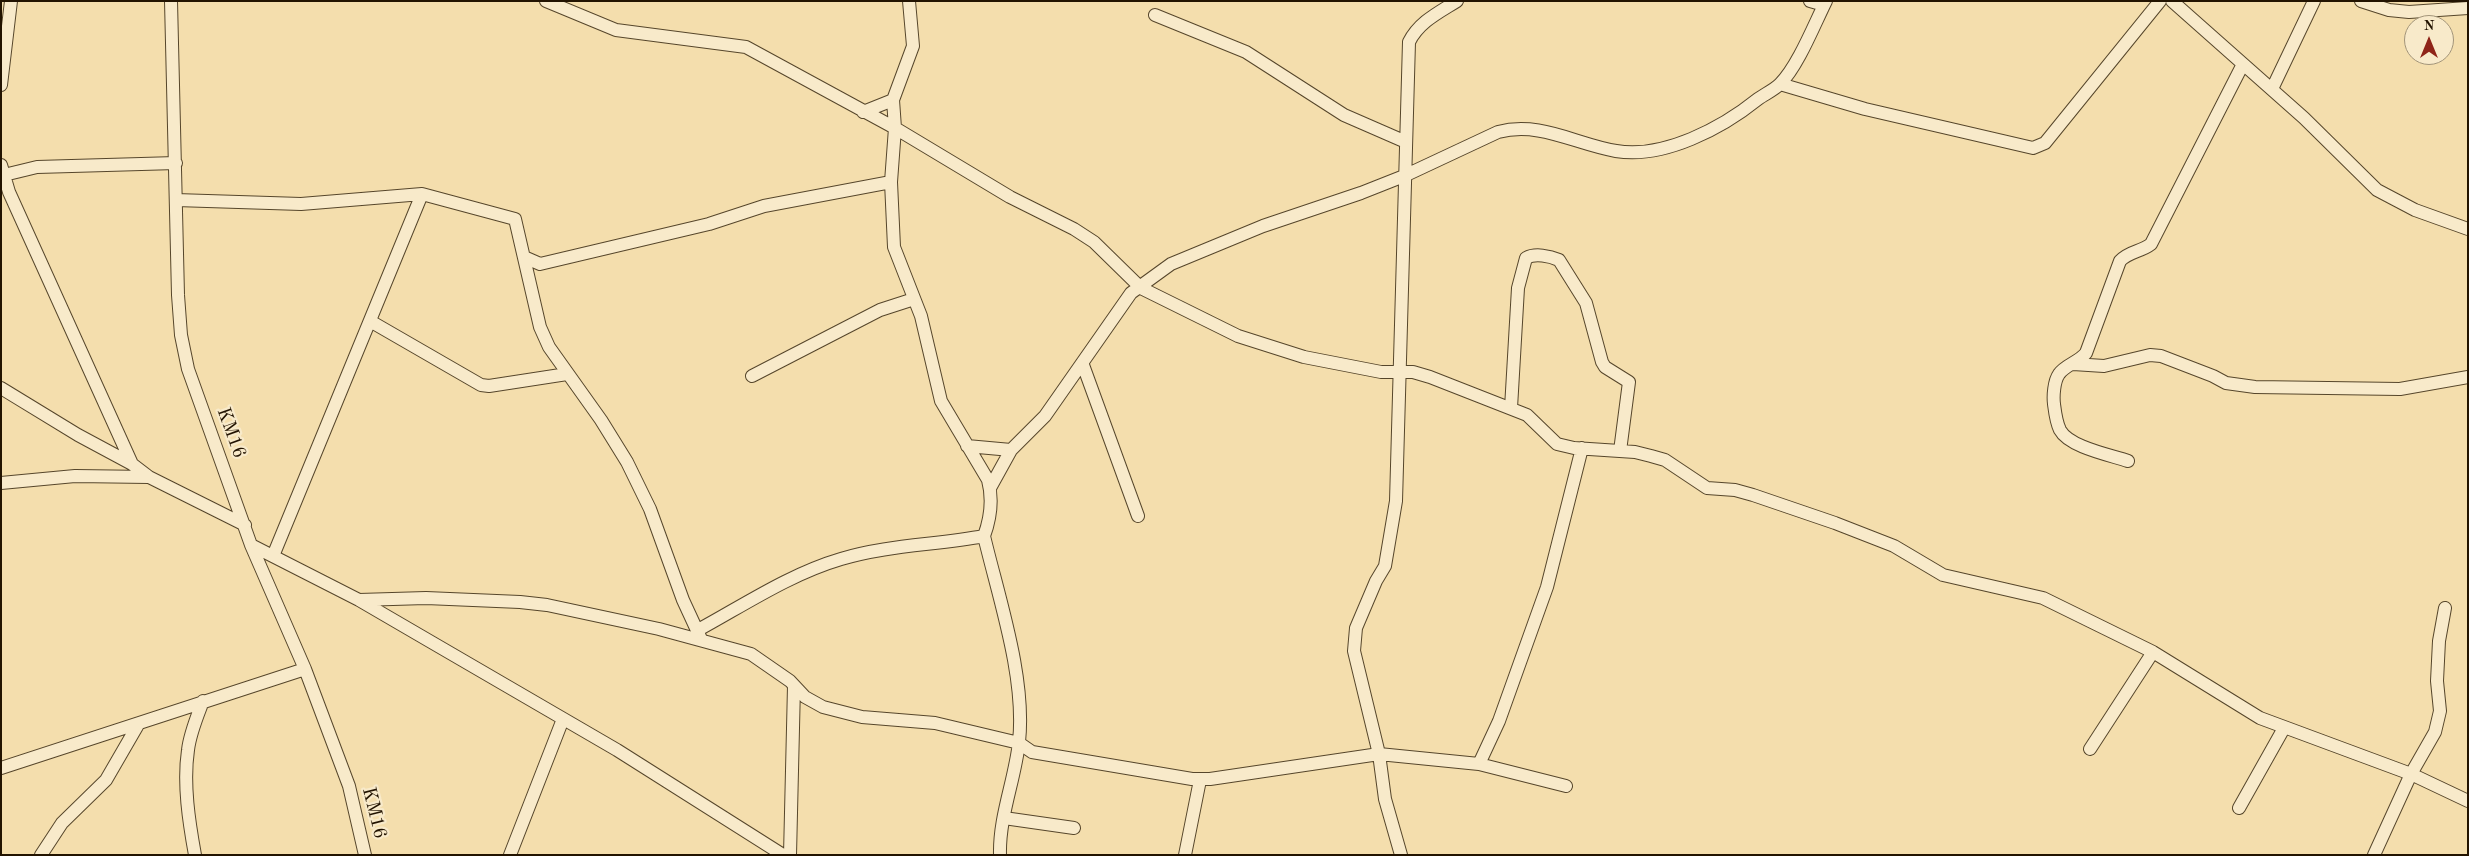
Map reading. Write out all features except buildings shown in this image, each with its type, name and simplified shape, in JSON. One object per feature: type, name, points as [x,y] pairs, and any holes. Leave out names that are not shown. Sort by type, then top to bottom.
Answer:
[{"type":"street","points":[[1,85],[12,1]]},
{"type":"street","name":"KM16","points":[[171,1],[178,295],[181,335],[188,369],[251,546],[305,669],[348,786],[365,855]]},
{"type":"street","points":[[546,1],[573,7],[616,30],[746,47],[895,128],[1010,197],[1074,228],[1094,242],[1141,288],[1238,336],[1304,357],[1381,372],[1413,372],[1430,376],[1527,415],[1557,444],[1635,452],[1665,460],[1707,488],[1735,490],[1835,523],[1894,546],[1943,576],[2043,598],[2153,652],[2260,718],[2410,774],[2468,801]]},
{"type":"street","points":[[909,1],[913,46],[893,100],[895,128],[891,182],[894,248],[921,316],[941,401],[988,480],[990,488],[990,512],[984,536],[1018,684],[1019,743],[1000,834],[1000,855]]},
{"type":"street","points":[[1401,855],[1385,799],[1379,754],[1354,651],[1353,639],[1362,612],[1385,566],[1396,500],[1408,42],[1414,31],[1427,19],[1457,1]]},
{"type":"street","points":[[990,488],[1010,450],[1045,416],[1083,365],[1131,293],[1141,288],[1170,264],[1263,226],[1361,193],[1404,176],[1498,132],[1514,128],[1553,133],[1617,151],[1663,148],[1697,136],[1730,121],[1780,84],[1790,71],[1825,3],[1810,1]]},
{"type":"street","points":[[1780,84],[1865,109],[2033,148],[2045,143],[2160,1]]},
{"type":"street","points":[[2172,1],[2272,89],[2377,190],[2415,210],[2468,229]]},
{"type":"street","points":[[2272,89],[2314,1]]},
{"type":"street","points":[[2361,1],[2389,10],[2409,12],[2468,8]]},
{"type":"street","points":[[1155,15],[1246,52],[1344,115],[1406,142]]},
{"type":"street","points":[[2128,461],[2068,441],[2059,429],[2053,399],[2055,384],[2058,374],[2086,353],[2120,261],[2126,255],[2140,252],[2151,244],[2243,64]]},
{"type":"street","points":[[864,112],[893,100]]},
{"type":"street","points":[[132,464],[8,192],[2,172],[37,167],[176,164]]},
{"type":"street","points":[[524,257],[540,264],[709,224],[764,206],[891,182]]},
{"type":"street","points":[[176,200],[302,204],[422,194],[515,219],[540,327],[549,347],[602,420],[627,462],[650,509],[682,600],[700,635]]},
{"type":"street","points":[[273,556],[422,194]]},
{"type":"street","points":[[1511,408],[1519,279],[1526,258],[1530,256],[1553,257],[1559,260],[1582,296],[1605,367],[1629,382],[1620,451]]},
{"type":"street","points":[[530,280],[540,264]]},
{"type":"street","points":[[752,376],[880,310],[914,299]]},
{"type":"street","points":[[370,321],[481,385],[489,386],[567,374]]},
{"type":"street","points":[[2073,364],[2104,366],[2150,355],[2161,356],[2226,383],[2255,387],[2400,389],[2468,377]]},
{"type":"street","points":[[1083,365],[1138,516]]},
{"type":"street","points":[[1,388],[78,435],[132,464],[149,478],[245,525]]},
{"type":"street","points":[[967,446],[1010,450]]},
{"type":"street","points":[[1479,764],[1499,720],[1544,595],[1582,448]]},
{"type":"street","points":[[1,483],[75,476],[149,478]]},
{"type":"street","points":[[700,635],[786,581],[841,559],[893,548],[984,536]]},
{"type":"street","points":[[251,546],[358,600],[617,750],[764,850],[783,855]]},
{"type":"street","points":[[358,600],[426,598],[529,603],[700,635],[751,654],[814,703],[843,713],[862,717],[928,722],[1019,743],[1032,752],[1200,780],[1379,754],[1479,764],[1566,786]]},
{"type":"street","points":[[2374,855],[2410,774],[2434,732],[2440,711],[2437,673],[2439,641],[2445,608]]},
{"type":"street","points":[[2090,749],[2153,652]]},
{"type":"street","points":[[1,768],[305,669]]},
{"type":"street","points":[[790,855],[794,686]]},
{"type":"street","points":[[195,855],[186,771],[192,733],[203,701]]},
{"type":"street","points":[[510,855],[563,719]]},
{"type":"street","points":[[41,855],[62,823],[106,780],[139,723]]},
{"type":"street","points":[[2239,808],[2284,728]]},
{"type":"street","points":[[1185,855],[1200,780]]},
{"type":"street","points":[[1004,818],[1074,828]]}]
